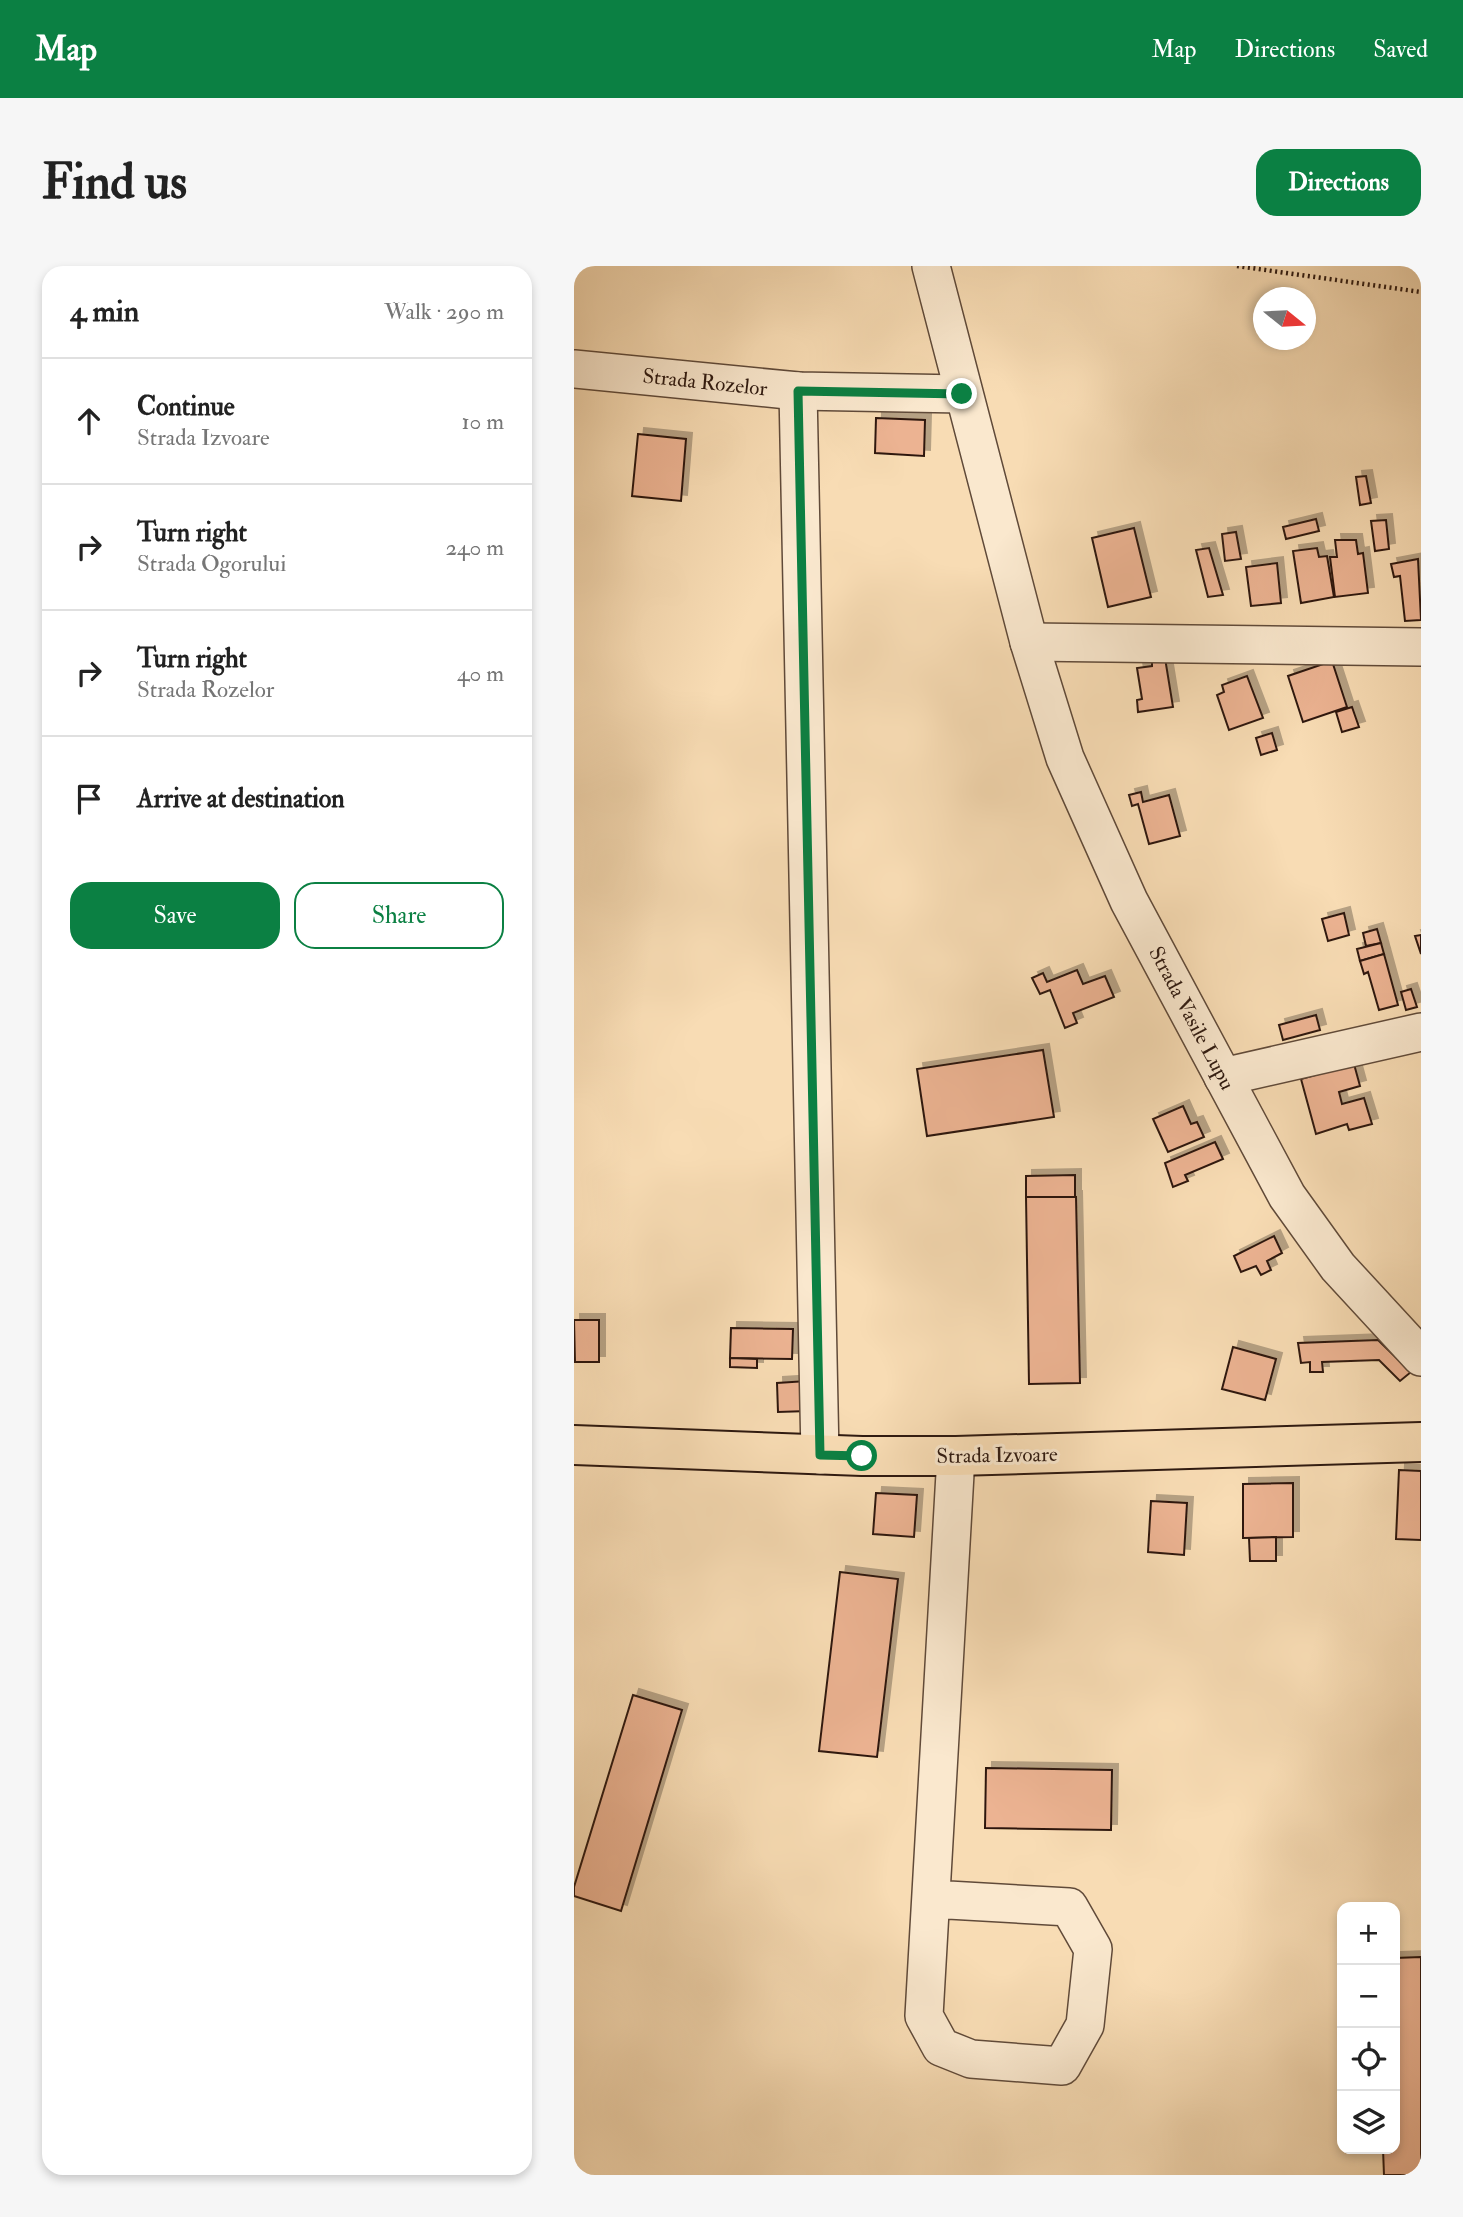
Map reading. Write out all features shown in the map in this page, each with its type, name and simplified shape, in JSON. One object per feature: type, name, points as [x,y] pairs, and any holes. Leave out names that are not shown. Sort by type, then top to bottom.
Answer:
[{"type":"main road","name":"Strada Izvoare","points":[[574,1445],[820,1455],[956,1456],[1421,1442]]},
{"type":"street","name":"Strada Vasile Lupu","points":[[931,266],[962,394],[1029,642],[1065,758],[1129,901],[1287,1196],[1338,1267],[1421,1357]]},
{"type":"street","name":"Strada Rozelor","points":[[574,369],[798,391],[962,394]]},
{"type":"street","points":[[798,391],[820,1455]]},
{"type":"street","points":[[1029,642],[1421,647]]},
{"type":"street","points":[[1223,1077],[1421,1032]]},
{"type":"street","points":[[931,1899],[1069,1907],[1093,1949],[1085,2025],[1062,2066],[971,2059],[941,2047],[924,2017],[956,1456]]},
{"type":"path","points":[[1237,266],[1421,292]]},
{"type":"building","points":[[876,418],[925,420],[924,456],[875,453]]},
{"type":"building","points":[[638,434],[686,439],[681,501],[632,496]]},
{"type":"building","points":[[1366,476],[1371,503],[1360,505],[1356,477]]},
{"type":"building","points":[[1316,519],[1319,531],[1286,539],[1283,527]]},
{"type":"building","points":[[1386,520],[1389,549],[1375,551],[1371,521]]},
{"type":"building","points":[[1134,528],[1151,597],[1108,607],[1092,538]]},
{"type":"building","points":[[1236,532],[1241,559],[1225,561],[1222,534]]},
{"type":"building","points":[[1335,540],[1356,540],[1358,554],[1363,553],[1368,593],[1335,597],[1330,557],[1337,557]]},
{"type":"building","points":[[1209,548],[1223,595],[1208,597],[1196,550]]},
{"type":"building","points":[[1317,548],[1319,557],[1327,556],[1334,597],[1301,603],[1293,551]]},
{"type":"building","points":[[1418,559],[1421,620],[1405,621],[1400,576],[1394,577],[1391,564]]},
{"type":"building","points":[[1277,563],[1281,603],[1251,606],[1246,567]]},
{"type":"building","points":[[1165,658],[1173,707],[1138,712],[1137,700],[1142,699],[1137,668],[1152,666],[1152,659]]},
{"type":"building","points":[[1332,661],[1347,707],[1303,722],[1288,676]]},
{"type":"building","points":[[1247,676],[1263,718],[1229,730],[1217,695],[1224,692],[1222,685]]},
{"type":"building","points":[[1352,707],[1359,727],[1342,732],[1336,712]]},
{"type":"building","points":[[1272,733],[1277,750],[1261,755],[1256,738]]},
{"type":"building","points":[[1141,792],[1143,802],[1169,795],[1180,836],[1149,844],[1138,804],[1132,806],[1129,795]]},
{"type":"building","points":[[1344,913],[1349,935],[1328,941],[1322,919]]},
{"type":"building","points":[[1377,929],[1381,943],[1366,946],[1363,933]]},
{"type":"building","points":[[1421,935],[1421,954],[1415,936]]},
{"type":"building","points":[[1381,943],[1384,954],[1360,961],[1357,949]]},
{"type":"building","points":[[1384,954],[1398,1005],[1379,1010],[1368,972],[1364,974],[1360,961]]},
{"type":"building","points":[[1077,970],[1083,984],[1105,976],[1114,997],[1073,1013],[1077,1023],[1065,1028],[1050,990],[1040,994],[1032,978],[1043,973],[1047,982]]},
{"type":"building","points":[[1411,989],[1417,1007],[1406,1010],[1401,992]]},
{"type":"building","points":[[1316,1015],[1320,1030],[1283,1040],[1279,1025]]},
{"type":"building","points":[[1043,1050],[1054,1117],[927,1136],[917,1069]]},
{"type":"building","points":[[1354,1064],[1360,1086],[1339,1092],[1342,1104],[1364,1098],[1372,1124],[1349,1130],[1347,1124],[1316,1134],[1301,1079]]},
{"type":"building","points":[[1183,1106],[1191,1124],[1197,1122],[1204,1137],[1168,1152],[1153,1119]]},
{"type":"building","points":[[1215,1142],[1223,1159],[1185,1175],[1188,1181],[1173,1187],[1165,1163]]},
{"type":"building","points":[[1075,1175],[1075,1197],[1026,1197],[1026,1176]]},
{"type":"building","points":[[1026,1197],[1076,1197],[1080,1383],[1029,1384]]},
{"type":"building","points":[[1274,1236],[1282,1253],[1267,1261],[1271,1270],[1261,1275],[1256,1266],[1241,1272],[1234,1256]]},
{"type":"building","points":[[574,1320],[599,1320],[599,1362],[575,1362]]},
{"type":"building","points":[[731,1328],[793,1329],[792,1359],[730,1358]]},
{"type":"building","points":[[1378,1340],[1411,1372],[1400,1381],[1379,1360],[1322,1362],[1323,1372],[1310,1372],[1310,1362],[1301,1363],[1298,1343]]},
{"type":"building","points":[[1233,1347],[1276,1359],[1265,1400],[1222,1389]]},
{"type":"building","points":[[730,1358],[757,1359],[757,1368],[730,1367]]},
{"type":"building","points":[[807,1381],[808,1411],[778,1412],[777,1383]]},
{"type":"building","points":[[1399,1470],[1421,1471],[1421,1540],[1396,1539]]},
{"type":"building","points":[[1293,1483],[1293,1537],[1243,1538],[1243,1484]]},
{"type":"building","points":[[876,1493],[917,1495],[914,1537],[873,1534]]},
{"type":"building","points":[[1151,1501],[1187,1503],[1184,1555],[1148,1552]]},
{"type":"building","points":[[1276,1537],[1276,1561],[1250,1561],[1249,1538]]},
{"type":"building","points":[[840,1572],[898,1579],[877,1757],[819,1751]]},
{"type":"building","points":[[633,1695],[682,1710],[621,1911],[574,1896],[574,1887]]},
{"type":"building","points":[[986,1768],[1112,1770],[1111,1830],[985,1828]]},
{"type":"building","points":[[1421,1957],[1421,2175],[1384,2175],[1383,2154],[1400,2154],[1400,1958]]},
{"type":"route","points":[[862,1456],[820,1455],[798,391],[962,394]]}]
